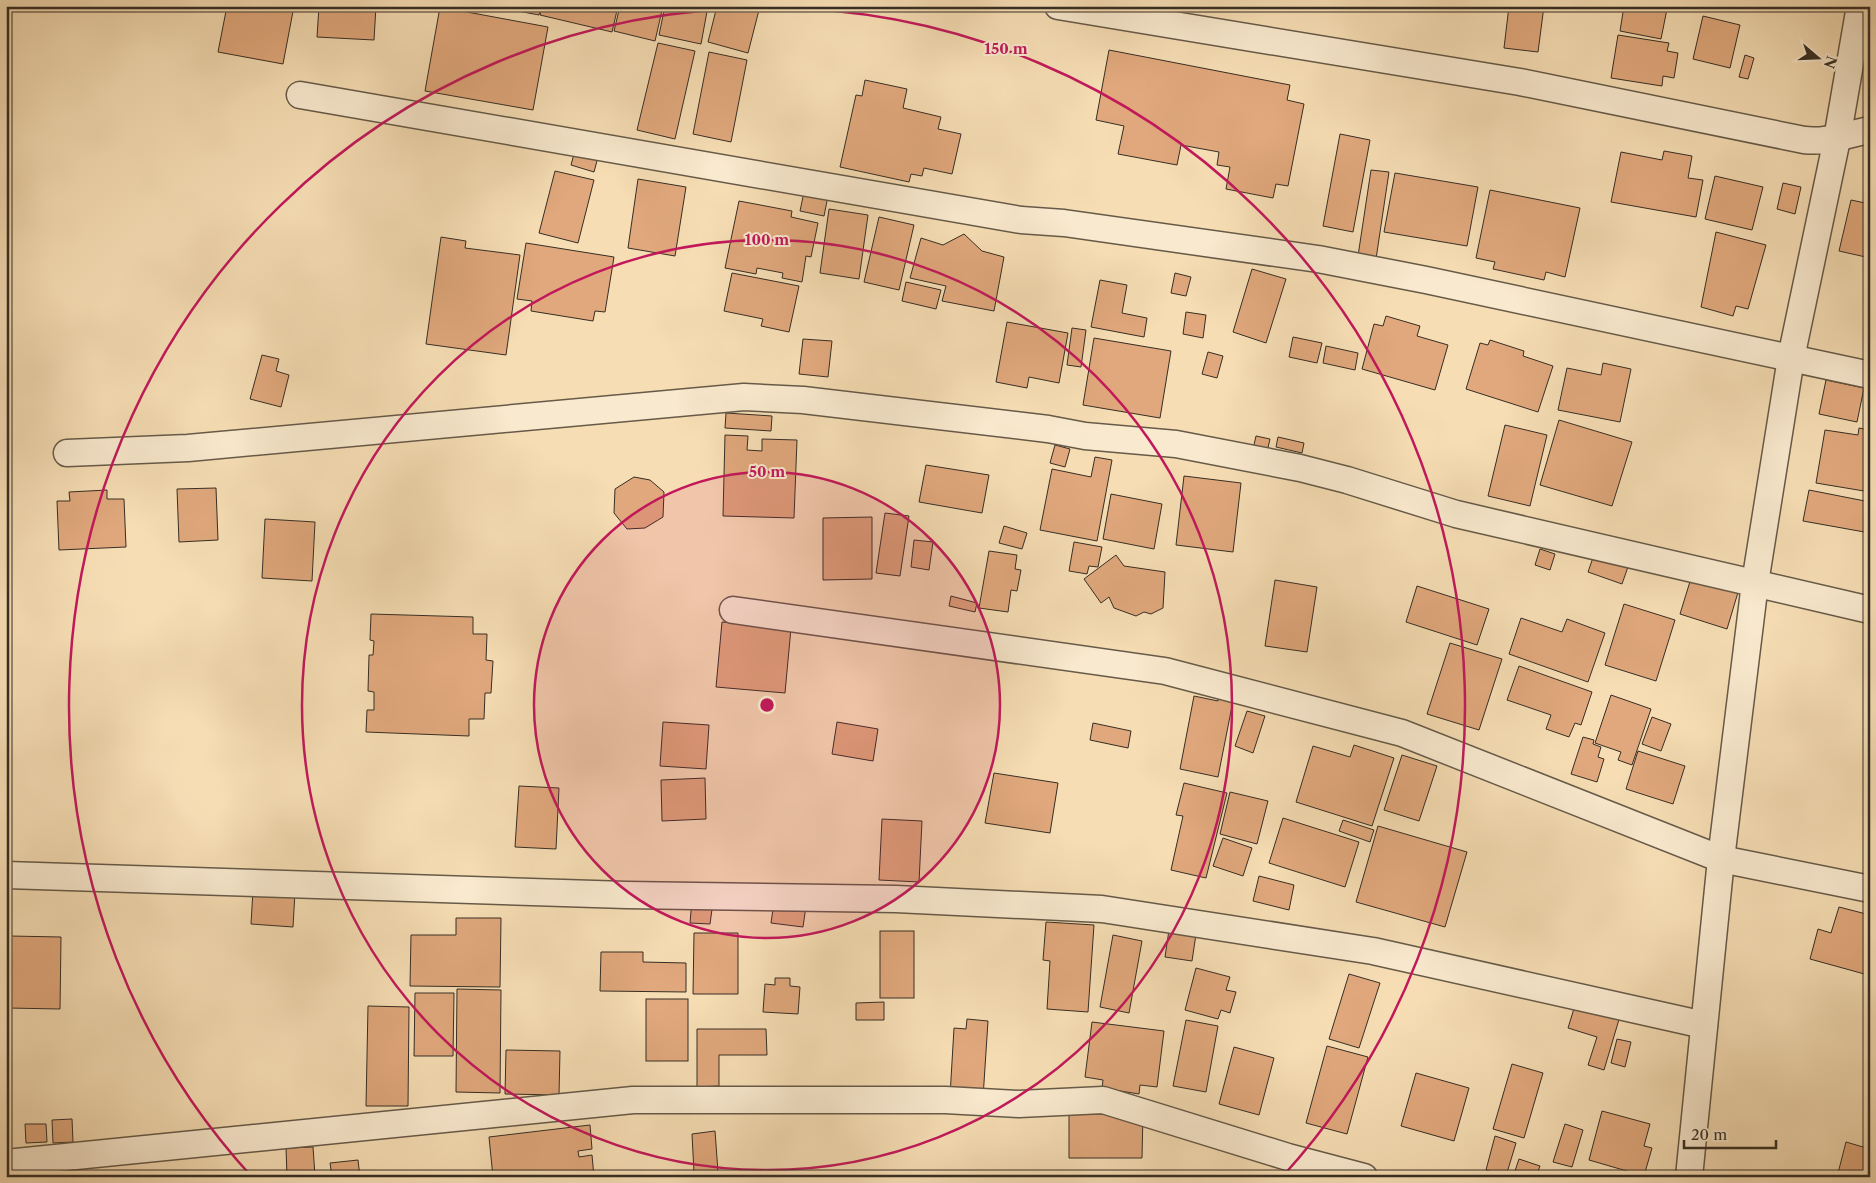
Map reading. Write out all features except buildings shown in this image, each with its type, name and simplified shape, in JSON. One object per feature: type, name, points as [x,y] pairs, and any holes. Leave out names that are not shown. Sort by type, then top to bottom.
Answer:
[{"type":"street","points":[[1058,6],[1520,82],[1816,142],[1837,139],[1870,130]]},
{"type":"street","points":[[1690,1177],[1720,859],[1755,583],[1791,358],[1837,139],[1860,6]]},
{"type":"street","points":[[300,95],[1021,220],[1064,224],[1318,259],[1436,282],[1870,375]]},
{"type":"street","points":[[68,452],[188,448],[744,397],[803,400],[1048,429],[1085,436],[1176,444],[1225,453],[1300,468],[1347,480],[1456,514],[1870,610]]},
{"type":"street","points":[[733,610],[1165,671],[1402,733],[1720,859],[1870,889]]},
{"type":"street","points":[[6,875],[626,895],[896,899],[1102,909],[1373,951],[1704,1025]]},
{"type":"street","points":[[6,1164],[633,1100],[945,1100],[1019,1104],[1103,1100],[1288,1157],[1364,1177]]}]
